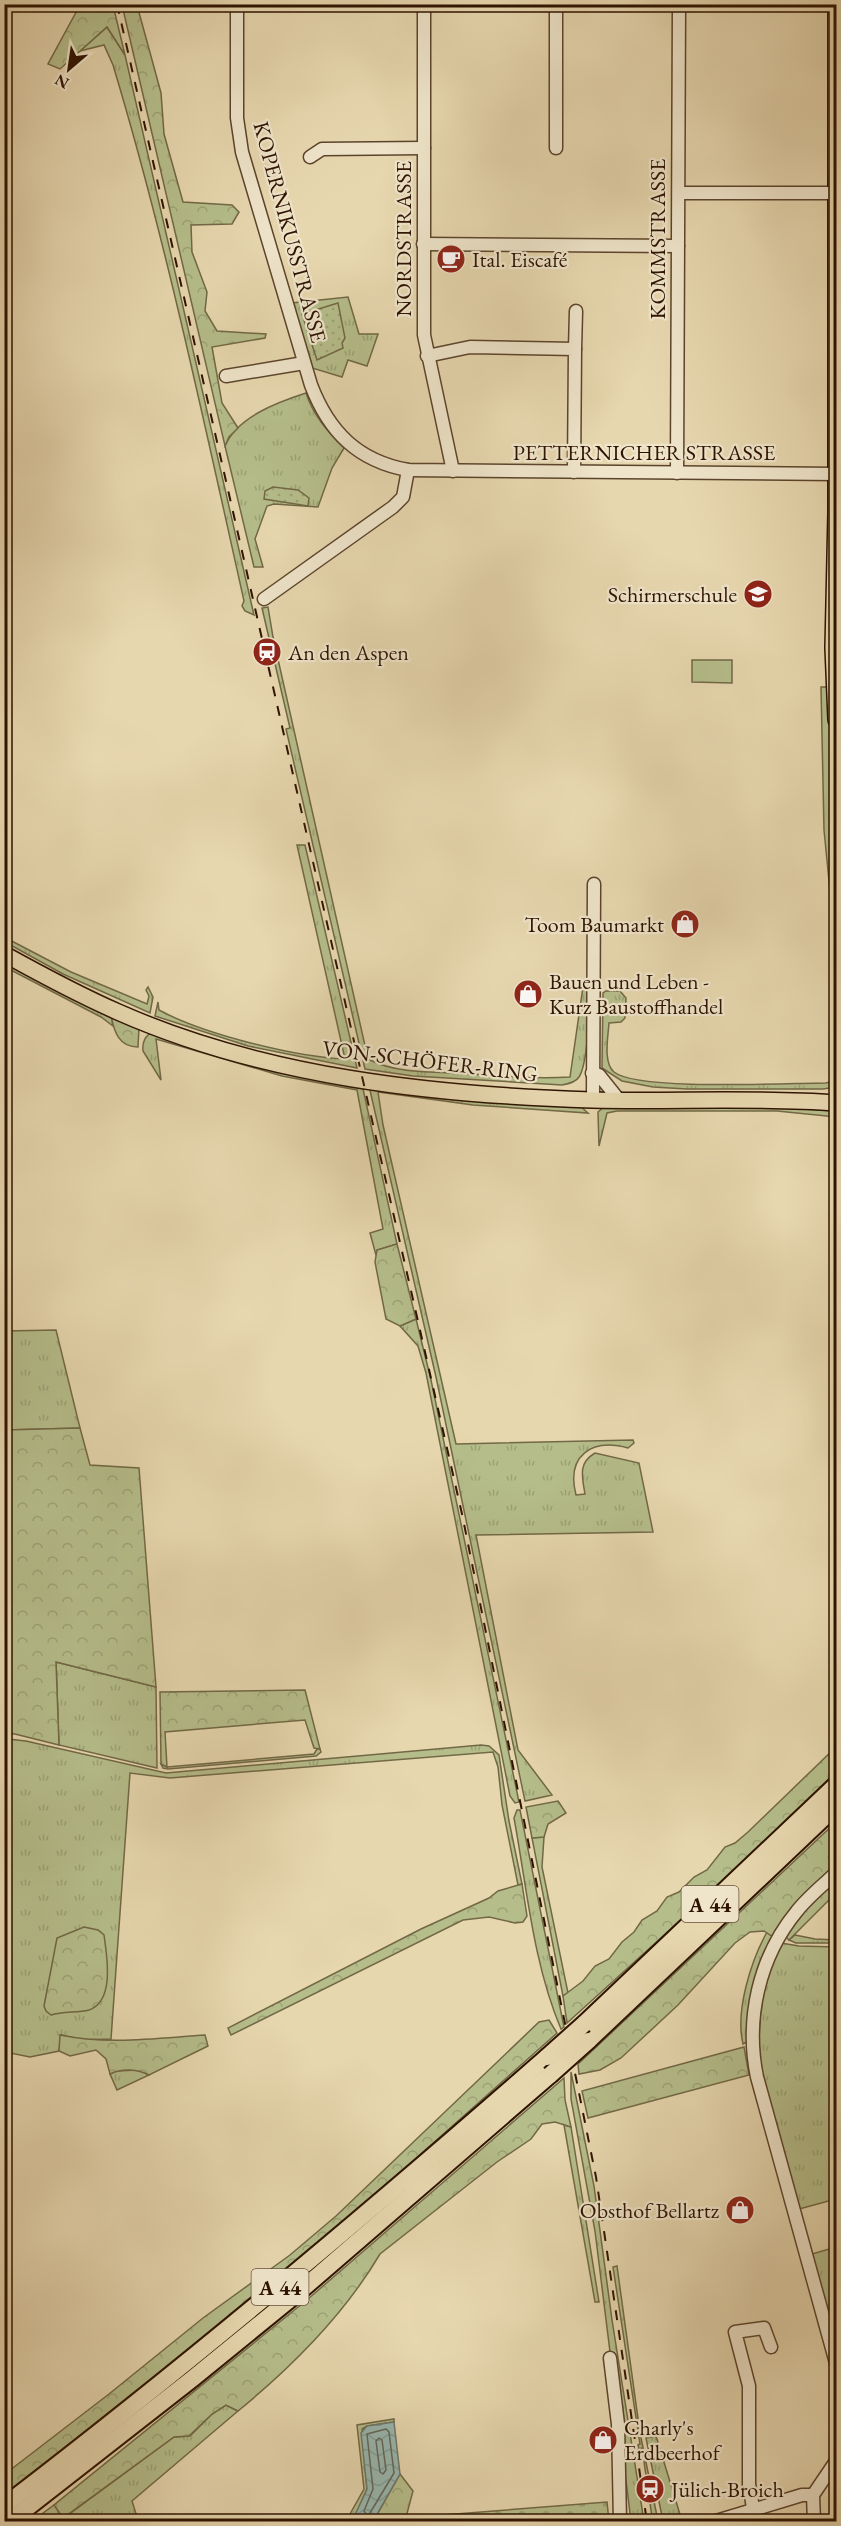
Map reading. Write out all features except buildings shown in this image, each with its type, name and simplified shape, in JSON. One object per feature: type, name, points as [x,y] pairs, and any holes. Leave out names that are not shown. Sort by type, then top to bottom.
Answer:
[{"type":"highway","name":"A 44","points":[[9,2522],[192,2379],[291,2298],[550,2075],[586,2033],[837,1785]]},
{"type":"highway","name":"A 44","points":[[4,2506],[273,2293],[547,2057],[586,2033],[837,1806]]},
{"type":"main road","points":[[836,4],[836,512],[833,648],[837,720]]},
{"type":"main road","name":"VON-SCHÖFER-RING","points":[[4,954],[118,1012],[201,1043],[255,1059],[395,1085],[593,1100],[832,1101]]},
{"type":"street","name":"KOPERNIKUSSTRASSE","points":[[237,4],[237,118],[243,152],[304,363],[320,408],[335,430],[371,459],[390,467],[408,470],[453,471]]},
{"type":"street","name":"NORDSTRASSE","points":[[424,4],[424,335],[453,471]]},
{"type":"street","points":[[556,4],[556,148]]},
{"type":"street","name":"KOMMSTRASSE","points":[[677,473],[679,4]]},
{"type":"street","points":[[310,157],[322,149],[424,148]]},
{"type":"street","points":[[679,193],[835,193]]},
{"type":"street","points":[[423,244],[678,246]]},
{"type":"street","points":[[573,472],[576,311]]},
{"type":"street","points":[[427,356],[470,347],[575,349]]},
{"type":"street","name":"KOPERNIKUSSTRASSE","points":[[226,376],[304,363]]},
{"type":"street","points":[[264,599],[393,507],[403,497],[408,470]]},
{"type":"street","name":"PETTERNICHER STRASSE","points":[[453,471],[836,474]]},
{"type":"street","points":[[593,1100],[594,884]]},
{"type":"street","points":[[592,1073],[599,1075],[619,1100]]},
{"type":"street","points":[[837,1873],[798,1910],[775,1943],[765,1965],[755,2004],[752,2035],[757,2077],[837,2363]]},
{"type":"street","points":[[753,2508],[749,2484],[749,2386],[735,2332],[764,2328],[771,2347]]},
{"type":"street","points":[[610,2358],[618,2424],[620,2522]]},
{"type":"street","points":[[814,2522],[813,2495],[837,2461]]},
{"type":"street","points":[[712,2522],[753,2508],[802,2495],[813,2495]]},
{"type":"green space","points":[[80,5],[113,5],[125,55],[107,27],[60,69],[48,64]]},
{"type":"green space","points":[[122,5],[137,5],[161,93],[164,134],[183,202],[232,205],[239,212],[232,224],[191,225],[192,252],[207,292],[205,311],[217,331],[266,334],[265,338],[212,347],[222,403],[238,428],[229,437],[225,446]]},
{"type":"green space","points":[[107,27],[125,55],[254,615],[245,611],[242,606],[244,601],[183,332],[150,198],[113,65],[104,45],[80,51]]},
{"type":"green space","points":[[348,297],[359,334],[378,334],[367,366],[348,360],[342,377],[312,368],[292,303]]},
{"type":"green space","points":[[338,303],[345,338],[342,343],[343,348],[317,360],[302,314]]},
{"type":"green space","points":[[306,393],[322,423],[344,448],[332,468],[318,507],[274,504],[267,506],[255,539],[263,567],[254,567],[225,446],[239,427],[249,419],[271,406]]},
{"type":"green space","points":[[273,487],[298,490],[309,498],[308,506],[264,499],[265,491]]},
{"type":"green space","points":[[268,607],[368,1059],[389,1067],[412,1071],[514,1077],[570,1077],[583,987],[591,981],[585,1058],[576,1080],[562,1085],[413,1076],[365,1069],[286,729],[290,728],[262,608]]},
{"type":"green space","points":[[692,660],[732,660],[732,683],[692,682]]},
{"type":"green space","points":[[821,687],[828,687],[830,708],[836,846],[836,952],[824,830]]},
{"type":"green space","points":[[297,845],[305,845],[357,1068],[248,1046],[155,1016],[158,1002],[159,1010],[224,1036],[301,1054],[345,1059]]},
{"type":"green space","points":[[4,937],[71,972],[147,1004],[149,996],[146,990],[148,987],[153,997],[150,1013],[63,974],[5,942]]},
{"type":"green space","points":[[4,961],[111,1015],[113,1026],[101,1017],[5,967]]},
{"type":"green space","points":[[620,991],[626,998],[625,1018],[621,1022],[609,1023],[607,1049],[608,1063],[611,1068],[614,1072],[628,1078],[652,1082],[715,1085],[826,1083],[836,1080],[836,1087],[823,1089],[687,1089],[653,1087],[622,1081],[602,1068],[603,993]]},
{"type":"green space","points":[[111,1015],[139,1027],[138,1047],[126,1044],[118,1037]]},
{"type":"green space","points":[[153,1032],[362,1084],[397,1244],[377,1250],[376,1255],[370,1233],[383,1229],[357,1090],[282,1076],[156,1039],[161,1080],[143,1051],[145,1040]]},
{"type":"green space","points":[[369,1086],[579,1105],[588,1113],[473,1105],[378,1092],[383,1125],[456,1444],[633,1440],[634,1443],[628,1448],[603,1446],[584,1453],[578,1460],[575,1470],[576,1495],[585,1494],[582,1470],[586,1461],[595,1453],[639,1463],[653,1532],[476,1535],[518,1750],[552,1795],[525,1801],[436,1377]]},
{"type":"green space","points":[[740,1105],[836,1111],[836,1117],[777,1111],[617,1111],[607,1113],[599,1146],[598,1112],[605,1106]]},
{"type":"green space","points":[[397,1244],[416,1319],[400,1326],[386,1319],[375,1262],[377,1250]]},
{"type":"green space","points":[[416,1319],[431,1380],[519,1802],[515,1803],[510,1796],[426,1373],[418,1346],[400,1326]]},
{"type":"green space","points":[[56,1330],[80,1428],[5,1430],[4,1331]]},
{"type":"green space","points":[[80,1428],[90,1465],[139,1468],[156,1687],[56,1662],[59,1745],[15,1734],[5,1734],[5,1430]]},
{"type":"green space","points":[[56,1662],[156,1687],[157,1768],[59,1745]]},
{"type":"green space","points":[[305,1690],[320,1749],[314,1748],[305,1720],[165,1732],[167,1767],[161,1764],[160,1692]]},
{"type":"green space","points":[[5,1740],[26,1741],[166,1773],[489,1746],[499,1755],[522,1884],[518,1885],[502,1805],[498,1767],[493,1752],[170,1778],[130,1773],[111,2039],[83,2040],[61,2035],[59,2051],[30,2057],[5,2052]]},
{"type":"green space","points":[[836,1747],[836,1772],[716,1888],[567,2023],[563,1996],[583,1981],[595,1966],[609,1959],[642,1920],[657,1911],[667,1897],[679,1892],[694,1877],[707,1870],[725,1847],[735,1843],[748,1832]]},
{"type":"green space","points":[[317,1749],[321,1752],[316,1756],[168,1769],[163,1768],[161,1764],[167,1767],[314,1754]]},
{"type":"green space","points":[[558,1801],[566,1813],[548,1824],[544,1837],[532,1838],[526,1807]]},
{"type":"green space","points":[[517,1810],[520,1810],[564,2027],[561,2029],[551,2004],[537,1952],[514,1818]]},
{"type":"green space","points":[[836,1822],[836,1866],[801,1900],[773,1937],[764,1931],[750,1932],[735,1943],[678,2005],[621,2058],[600,2070],[579,2074],[578,2064]]},
{"type":"green space","points":[[544,1837],[542,1867],[568,1993],[563,1996],[532,1838]]},
{"type":"green space","points":[[836,1880],[836,1893],[789,1940],[785,1936],[804,1911]]},
{"type":"green space","points":[[522,1884],[527,1916],[523,1922],[515,1923],[489,1917],[463,1920],[231,2035],[228,2028],[421,1929],[489,1898],[498,1891]]},
{"type":"green space","points":[[84,1927],[98,1930],[104,1935],[107,1977],[103,1997],[89,2010],[51,2015],[44,2006],[57,1938]]},
{"type":"green space","points":[[767,1932],[773,1937],[753,1987],[748,2014],[748,2041],[743,2044],[741,2017],[746,1987],[755,1957]]},
{"type":"green space","points":[[795,1935],[836,1940],[836,1943],[796,1943],[789,1940]]},
{"type":"green space","points":[[781,1943],[836,1947],[836,2199],[799,2209],[765,2086],[758,2050],[758,2026],[763,1994]]},
{"type":"green space","points":[[549,2020],[557,2033],[349,2218],[238,2310],[5,2495],[5,2474],[203,2318],[290,2255],[336,2216],[539,2022]]},
{"type":"green space","points":[[60,2035],[115,2040],[205,2035],[208,2046],[149,2075],[130,2070],[110,2074],[106,2059],[96,2050],[70,2056],[59,2051]]},
{"type":"green space","points":[[744,2047],[749,2075],[588,2118],[582,2091]]},
{"type":"green space","points":[[140,2070],[149,2075],[117,2090],[110,2074],[115,2071]]},
{"type":"green space","points":[[571,2072],[594,2186],[612,2320],[644,2521],[631,2521],[595,2231],[571,2099]]},
{"type":"green space","points":[[564,2078],[565,2100],[571,2127],[555,2122],[542,2124],[531,2139],[497,2162],[380,2254],[350,2298],[316,2339],[238,2411],[226,2405],[212,2414],[189,2436],[174,2437],[63,2518],[54,2505],[308,2299]]},
{"type":"green space","points":[[564,2125],[571,2127],[599,2302],[595,2302]]},
{"type":"green space","points":[[836,2247],[836,2344],[812,2254]]},
{"type":"green space","points":[[617,2266],[640,2433],[658,2521],[656,2517],[652,2517],[642,2448],[639,2449],[638,2445],[640,2444],[613,2267]]},
{"type":"green space","points":[[226,2405],[238,2411],[132,2501],[138,2520],[31,2522],[54,2505],[64,2518],[174,2437],[190,2436],[212,2414]]},
{"type":"green space","points":[[394,2419],[394,2422],[367,2426],[362,2429],[367,2489],[355,2517],[350,2514],[364,2489],[357,2425]]},
{"type":"green space","points":[[656,2436],[682,2521],[663,2521],[646,2438]]},
{"type":"green space","points":[[400,2474],[413,2491],[405,2521],[373,2522]]},
{"type":"green space","points":[[607,2502],[609,2521],[405,2522],[405,2518]]},
{"type":"water","points":[[394,2422],[400,2474],[373,2521],[367,2521],[355,2515],[367,2489],[361,2433],[367,2426]]},
{"type":"railway","points":[[117,4],[462,1514],[596,2177],[647,2522]]},
{"type":"place","name":"Ital. Eiscafé","points":[[451,259]]},
{"type":"place","name":"Schirmerschule","points":[[758,594]]},
{"type":"place","name":"An den Aspen","points":[[267,652]]},
{"type":"place","name":"Toom Baumarkt","points":[[685,924]]},
{"type":"place","name":"Bauen und Leben - Kurz Baustoffhandel","points":[[528,994]]},
{"type":"place","name":"Obsthof Bellartz","points":[[740,2210]]},
{"type":"place","name":"Charly's Erdbeerhof","points":[[603,2440]]},
{"type":"place","name":"Jülich-Broich","points":[[650,2489]]}]
